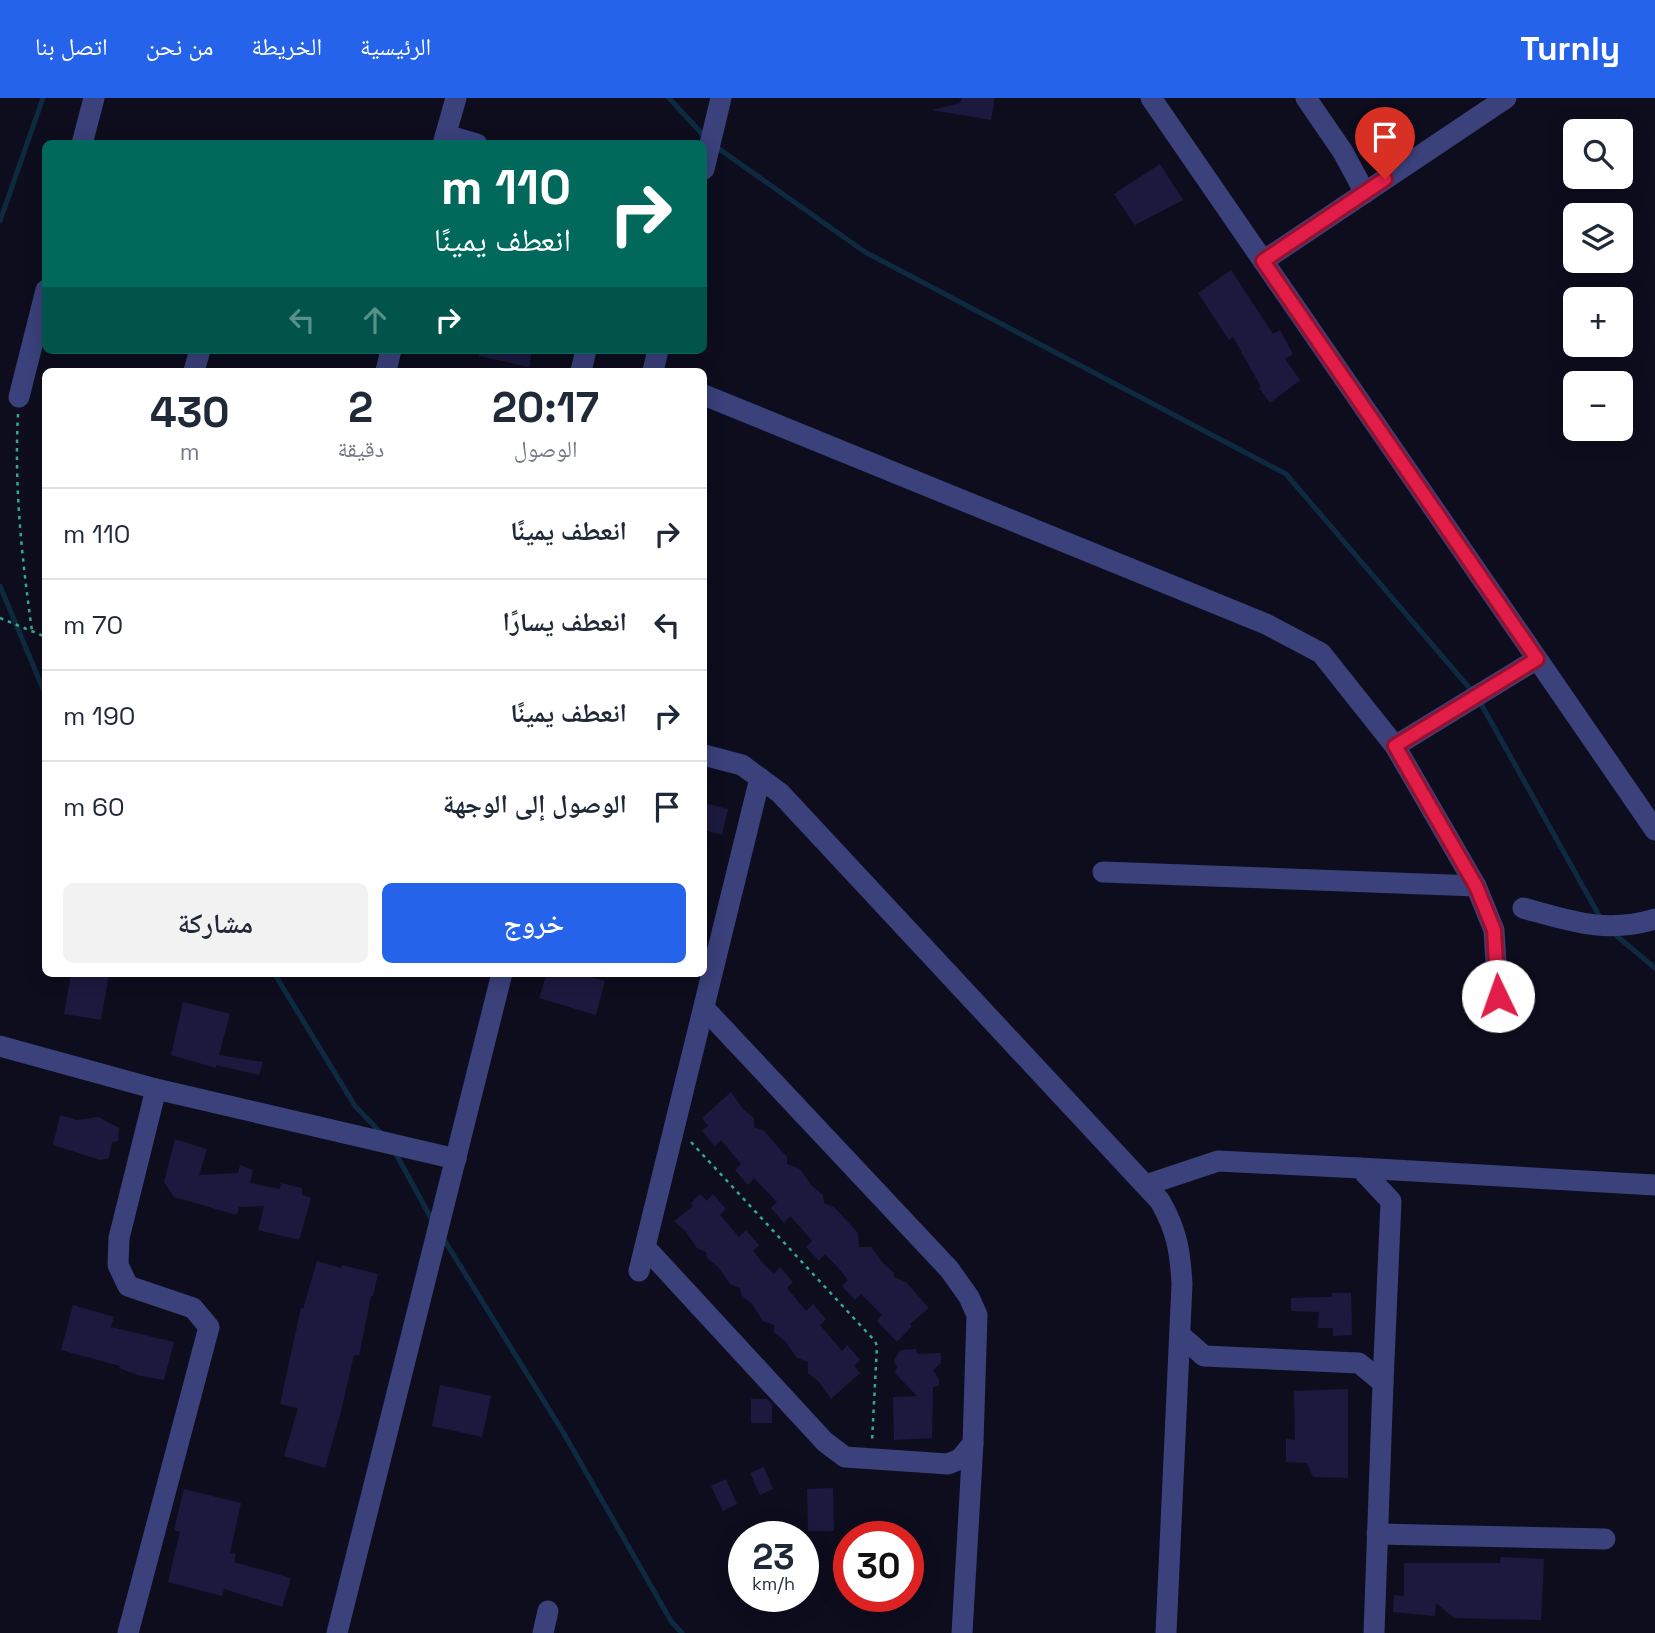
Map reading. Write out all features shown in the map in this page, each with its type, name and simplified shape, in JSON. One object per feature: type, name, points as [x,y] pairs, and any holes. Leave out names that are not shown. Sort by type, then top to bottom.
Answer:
[{"type":"street","points":[[83,140],[94,98]]},
{"type":"street","points":[[444,139],[456,98]]},
{"type":"street","points":[[707,156],[721,98]]},
{"type":"street","points":[[1151,98],[1655,830]]},
{"type":"street","points":[[1306,98],[1343,152],[1365,193]]},
{"type":"street","points":[[1263,261],[1506,98]]},
{"type":"street","points":[[19,397],[42,306]]},
{"type":"street","points":[[707,396],[1266,624],[1321,653],[1395,746],[1476,886],[1494,930],[1498,996]]},
{"type":"street","points":[[1395,746],[1537,659]]},
{"type":"street","points":[[707,756],[742,765],[780,793],[1146,1185],[1160,1201],[1173,1225],[1180,1248],[1182,1284],[1166,1633]]},
{"type":"street","points":[[639,1270],[760,778]]},
{"type":"street","points":[[1103,872],[1476,886]]},
{"type":"street","points":[[1523,908],[1590,926],[1634,926],[1655,919]]},
{"type":"street","points":[[337,1633],[501,977]]},
{"type":"street","points":[[704,1008],[949,1269],[969,1297],[976,1315],[973,1443],[962,1633]]},
{"type":"street","points":[[0,1046],[156,1089],[456,1159]]},
{"type":"street","points":[[128,1633],[209,1327],[193,1308],[128,1286],[118,1265],[119,1238],[156,1089]]},
{"type":"street","points":[[1146,1185],[1218,1161],[1655,1185]]},
{"type":"street","points":[[1360,1168],[1391,1201]]},
{"type":"street","points":[[1374,1633],[1391,1201],[1405,1170]]},
{"type":"street","points":[[645,1247],[825,1442],[845,1457],[948,1464],[960,1459],[973,1443]]},
{"type":"street","points":[[1180,1335],[1204,1356],[1359,1363],[1384,1352]]},
{"type":"street","points":[[1359,1363],[1383,1383]]},
{"type":"street","points":[[1377,1534],[1605,1539]]},
{"type":"street","points":[[543,1633],[548,1611]]},
{"type":"path","points":[[19,397],[16,454],[20,550],[32,631]]},
{"type":"path","points":[[0,618],[42,635]]},
{"type":"path","points":[[675,1124],[874,1340],[877,1346],[872,1459]]},
{"type":"building","points":[[962,98],[995,98],[991,120],[932,110],[960,103]]},
{"type":"building","points":[[1160,164],[1183,200],[1135,225],[1114,194]]},
{"type":"building","points":[[1231,270],[1273,334],[1280,330],[1293,354],[1285,359],[1300,380],[1270,403],[1259,388],[1261,387],[1233,337],[1229,340],[1198,293]]},
{"type":"building","points":[[479,354],[531,354],[529,367]]},
{"type":"building","points":[[707,804],[728,809],[722,835],[707,831]]},
{"type":"building","points":[[70,977],[108,977],[101,1020],[64,1014]]},
{"type":"building","points":[[546,977],[591,977],[605,981],[596,1015],[539,998]]},
{"type":"building","points":[[183,1002],[230,1014],[219,1055],[263,1062],[259,1075],[216,1065],[216,1068],[171,1055]]},
{"type":"building","points":[[731,1092],[743,1109],[754,1118],[754,1127],[764,1131],[787,1157],[787,1164],[800,1169],[812,1186],[823,1195],[824,1203],[835,1208],[858,1233],[859,1247],[871,1247],[894,1273],[894,1277],[906,1282],[929,1308],[910,1324],[912,1326],[897,1342],[877,1321],[882,1315],[861,1294],[855,1300],[842,1286],[848,1280],[825,1254],[819,1261],[806,1247],[812,1241],[790,1216],[784,1223],[771,1208],[777,1202],[754,1178],[748,1185],[735,1170],[741,1164],[721,1140],[715,1146],[702,1131],[708,1126],[702,1118]]},
{"type":"building","points":[[60,1115],[77,1120],[98,1117],[119,1128],[118,1141],[112,1142],[109,1158],[100,1160],[53,1145]]},
{"type":"building","points":[[175,1139],[207,1149],[199,1175],[238,1173],[240,1165],[253,1170],[250,1183],[280,1189],[281,1183],[302,1188],[302,1195],[311,1198],[299,1240],[258,1230],[264,1206],[239,1207],[237,1215],[174,1197],[164,1182]]},
{"type":"building","points":[[700,1194],[707,1201],[713,1194],[726,1209],[720,1215],[739,1237],[746,1230],[759,1245],[753,1251],[762,1262],[774,1274],[780,1267],[793,1282],[787,1288],[806,1311],[813,1304],[826,1319],[820,1325],[842,1351],[847,1345],[860,1360],[854,1366],[860,1373],[831,1399],[819,1382],[808,1373],[808,1362],[797,1358],[785,1341],[774,1332],[774,1325],[763,1321],[752,1304],[741,1295],[740,1288],[730,1284],[718,1267],[707,1258],[706,1252],[697,1248],[674,1221],[693,1206],[691,1203]]},
{"type":"building","points":[[317,1261],[378,1274],[359,1356],[354,1355],[325,1468],[284,1456],[298,1408],[280,1404],[301,1308],[303,1309]]},
{"type":"building","points":[[1332,1293],[1351,1293],[1352,1335],[1333,1336],[1333,1328],[1318,1328],[1319,1312],[1291,1311],[1291,1298],[1332,1297]]},
{"type":"building","points":[[73,1305],[114,1317],[111,1327],[174,1342],[164,1380],[141,1376],[119,1368],[120,1366],[61,1350]]},
{"type":"building","points":[[916,1349],[917,1354],[941,1353],[941,1363],[933,1370],[939,1379],[939,1386],[933,1387],[932,1438],[894,1440],[893,1397],[917,1396],[895,1373],[897,1367],[894,1361],[900,1350]]},
{"type":"building","points":[[440,1385],[491,1396],[482,1437],[432,1426]]},
{"type":"building","points":[[1348,1389],[1348,1478],[1313,1477],[1307,1463],[1286,1462],[1286,1439],[1295,1440],[1294,1391]]},
{"type":"building","points":[[751,1399],[767,1399],[772,1404],[772,1423],[751,1423]]},
{"type":"building","points":[[764,1467],[773,1489],[760,1495],[750,1473]]},
{"type":"building","points":[[726,1479],[737,1504],[723,1511],[711,1486]]},
{"type":"building","points":[[833,1488],[833,1531],[819,1531],[819,1521],[808,1521],[807,1489]]},
{"type":"building","points":[[184,1489],[241,1503],[230,1553],[236,1554],[234,1562],[291,1578],[282,1607],[224,1589],[222,1596],[168,1582],[180,1532],[174,1530]]},
{"type":"building","points":[[1501,1557],[1544,1559],[1541,1620],[1454,1618],[1436,1603],[1435,1616],[1393,1612],[1394,1595],[1404,1596],[1404,1563],[1500,1563]]},
{"type":"waterway","points":[[0,221],[43,98]]},
{"type":"waterway","points":[[669,98],[705,137]]},
{"type":"waterway","points":[[715,146],[865,252],[1286,474],[1472,691]]},
{"type":"waterway","points":[[0,586],[42,686]]},
{"type":"waterway","points":[[1480,702],[1601,919]]},
{"type":"waterway","points":[[1612,932],[1655,968]]},
{"type":"waterway","points":[[276,977],[355,1106],[381,1133]]},
{"type":"waterway","points":[[395,1152],[432,1220]]},
{"type":"waterway","points":[[443,1238],[563,1432],[671,1621],[682,1633]]},
{"type":"route","points":[[1385,179],[1263,261],[1537,659],[1395,746],[1476,886],[1494,930],[1498,996]]}]
